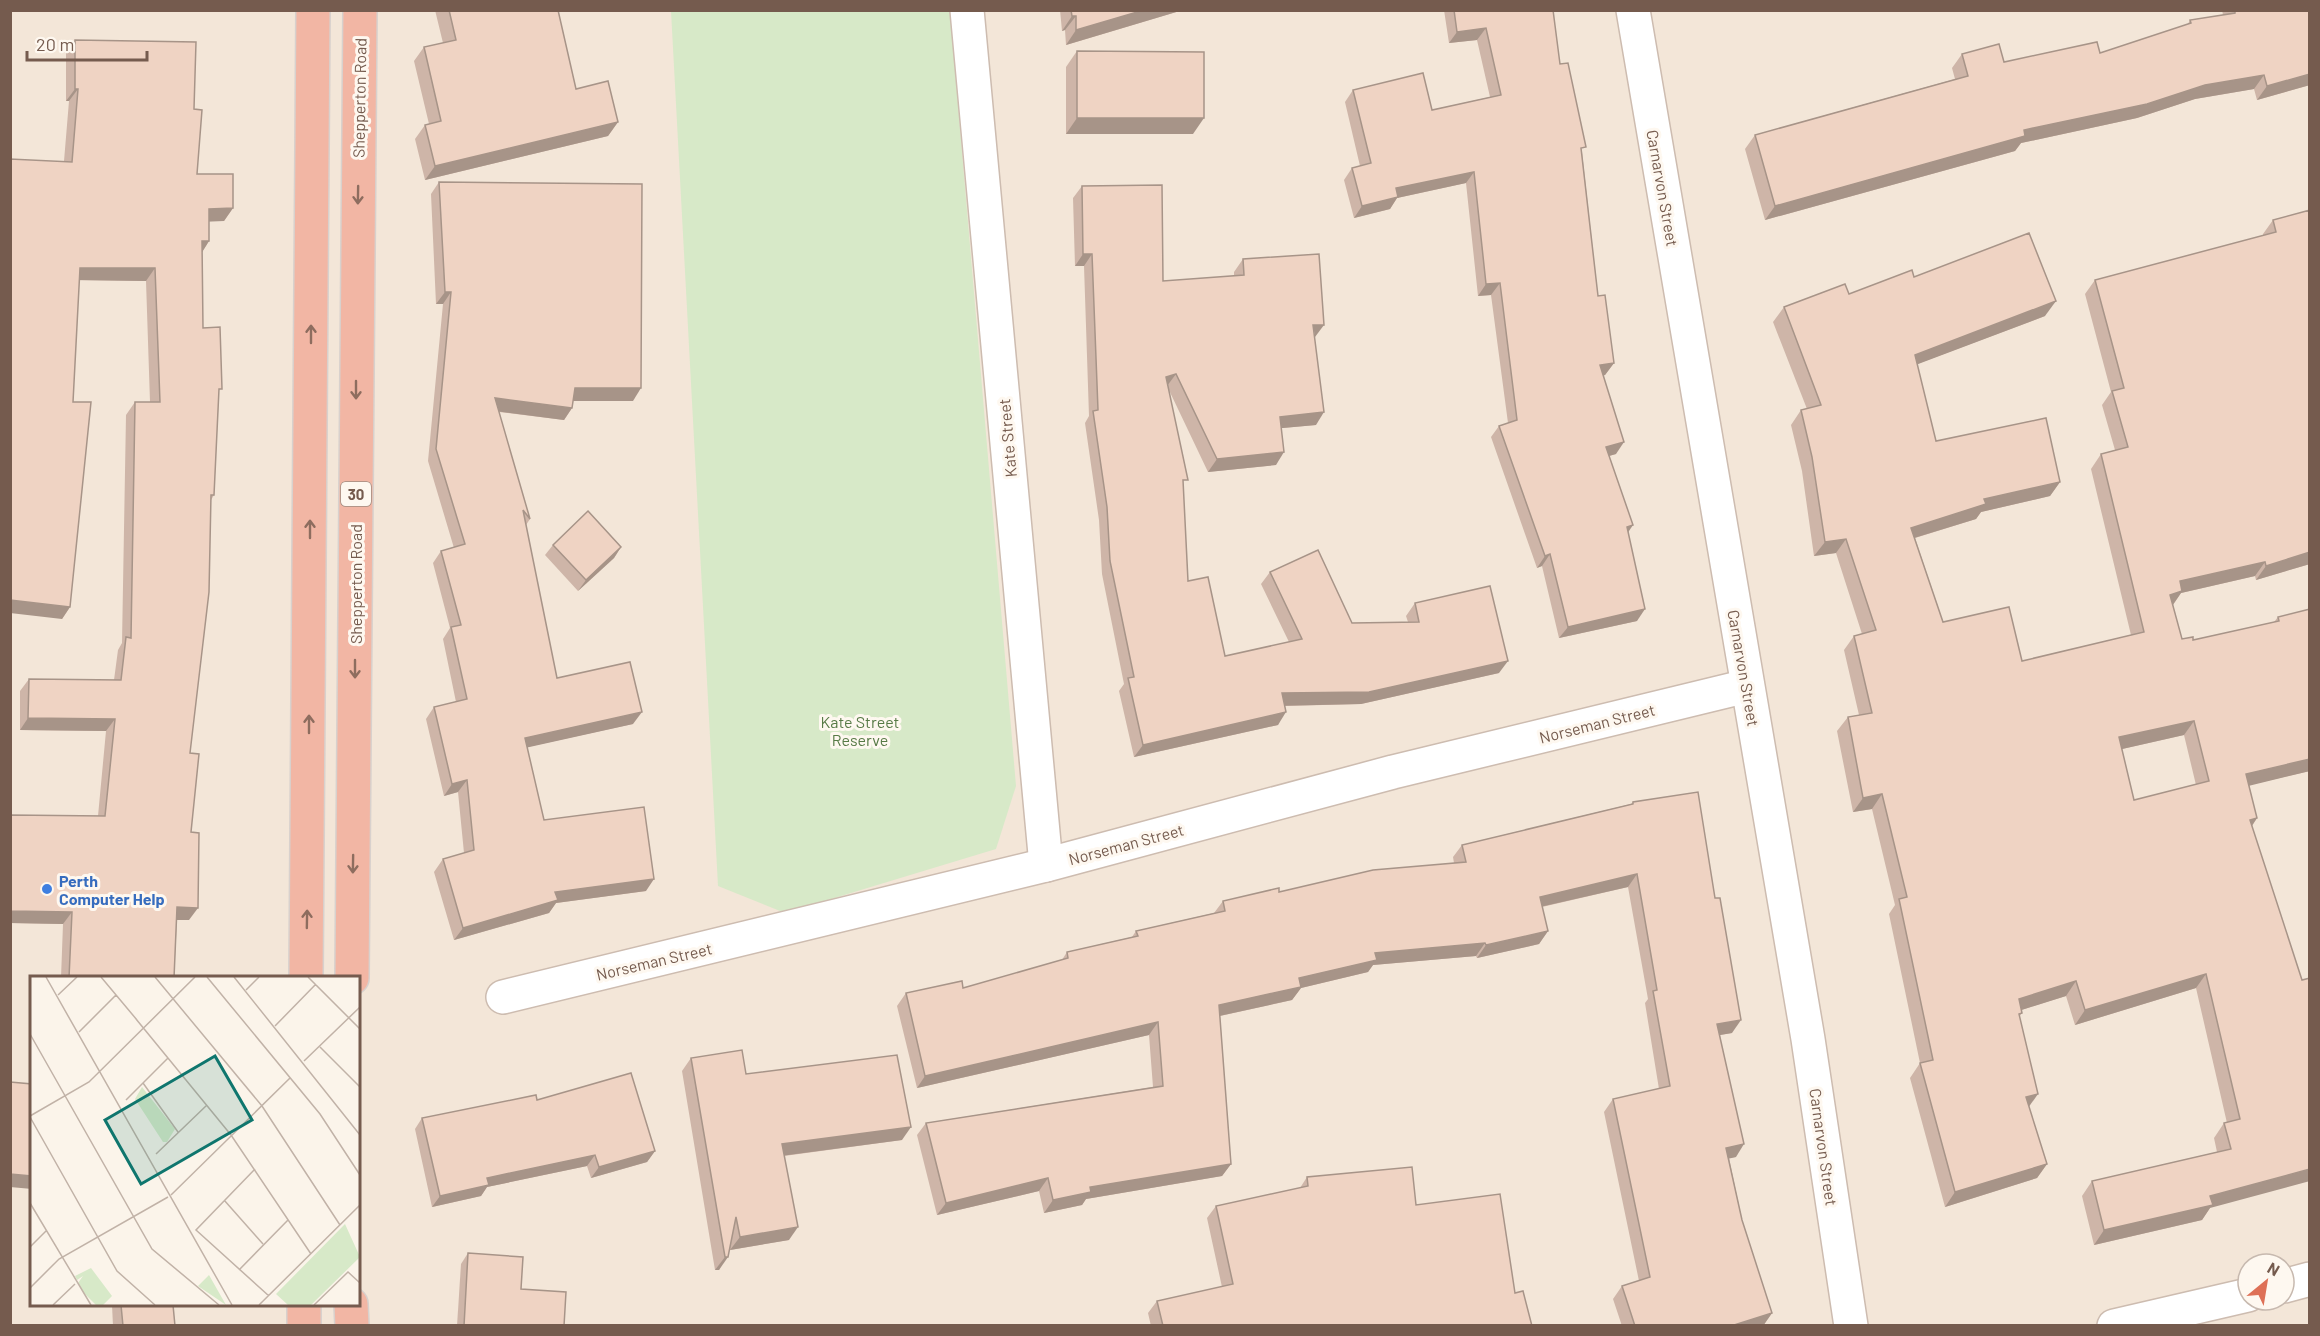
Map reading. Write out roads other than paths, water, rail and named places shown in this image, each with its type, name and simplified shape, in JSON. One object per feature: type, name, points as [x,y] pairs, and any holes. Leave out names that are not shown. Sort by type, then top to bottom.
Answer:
[{"type":"highway","points":[[306,976],[312,10]]},
{"type":"highway","name":"Shepperton Road","points":[[352,976],[360,10]]},
{"type":"highway","points":[[303,1306],[304,1326]]},
{"type":"highway","points":[[351,1306],[352,1326]]},
{"type":"street","name":"Kate Street","points":[[967,10],[1046,866]]},
{"type":"street","name":"Carnarvon Street","points":[[1633,10],[1808,1039],[1851,1326]]},
{"type":"street","name":"Norseman Street","points":[[503,997],[1046,866],[1393,772],[1747,686]]},
{"type":"street","points":[[2114,1326],[2236,1298]]},
{"type":"place","name":"Perth Computer Help","points":[[47,889]]},
{"type":"park label","name":"Kate Street Reserve","points":[[860,730]]}]
